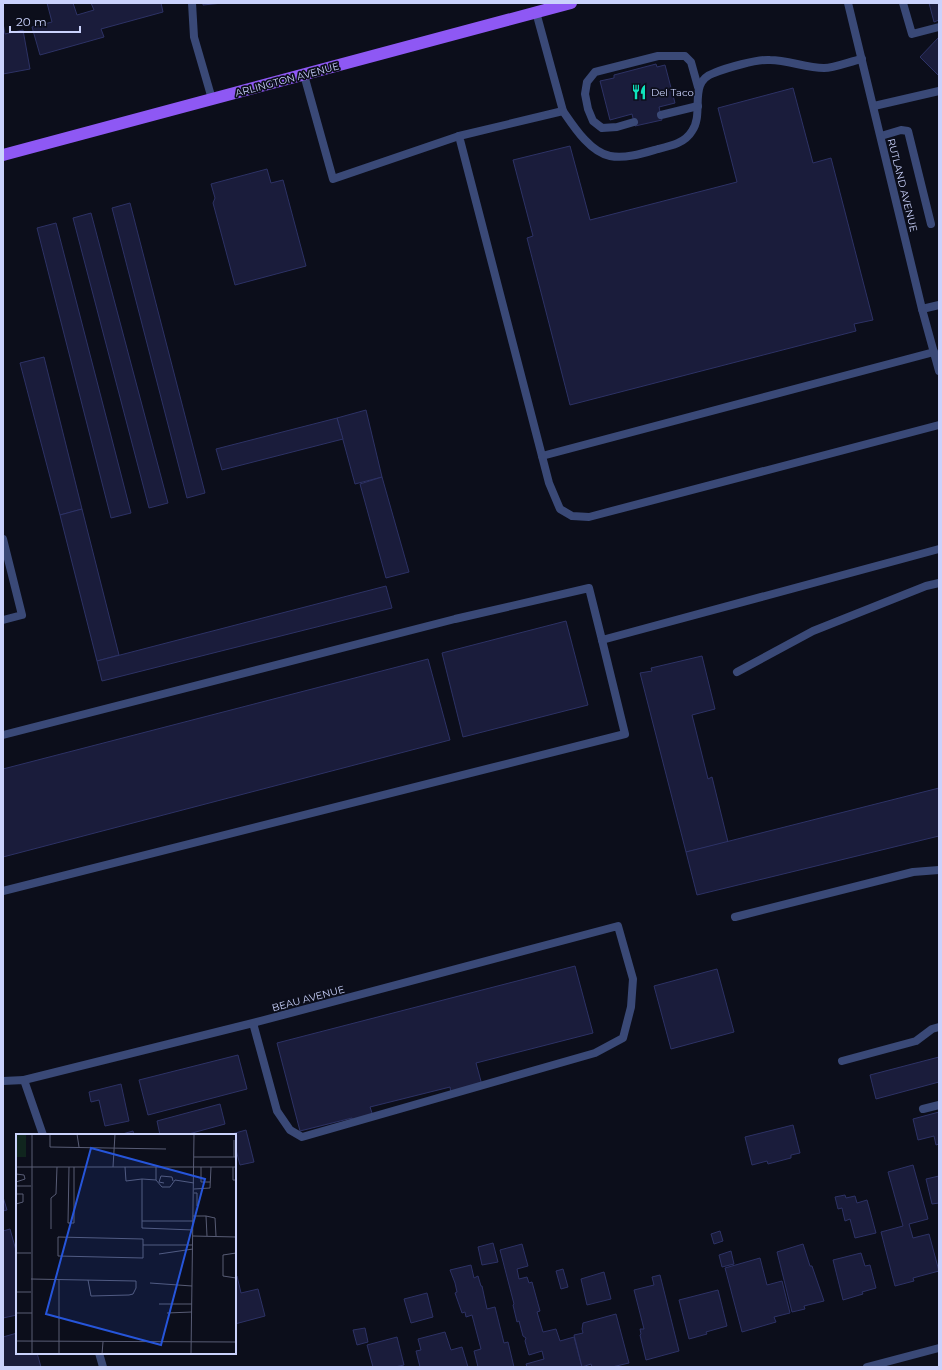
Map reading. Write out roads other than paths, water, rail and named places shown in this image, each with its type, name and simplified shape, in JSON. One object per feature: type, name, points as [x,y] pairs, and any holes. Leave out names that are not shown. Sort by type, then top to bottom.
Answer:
[{"type":"main road","name":"ARLINGTON AVENUE","points":[[3,155],[571,3]]},
{"type":"street","points":[[192,3],[194,37],[212,99]]},
{"type":"street","name":"RUTLAND AVENUE","points":[[848,3],[922,309],[939,371]]},
{"type":"street","points":[[903,3],[912,34],[939,27]]},
{"type":"street","points":[[536,12],[563,111],[582,137],[599,151],[610,156],[625,156],[669,146],[685,140],[693,130],[698,117],[698,87],[691,62],[685,56],[658,56],[595,72],[587,82],[585,94],[588,109],[593,121],[602,128],[617,127],[634,122]]},
{"type":"street","points":[[698,87],[703,79],[712,73],[759,61],[770,60],[825,68],[862,59]]},
{"type":"street","points":[[304,74],[333,179],[459,136],[563,111]]},
{"type":"street","points":[[874,106],[939,91]]},
{"type":"street","points":[[661,115],[698,106]]},
{"type":"street","points":[[880,136],[901,130],[908,131],[931,224]]},
{"type":"street","points":[[459,136],[548,483],[560,508],[572,516],[589,517],[939,425]]},
{"type":"street","points":[[922,309],[939,305]]},
{"type":"street","points":[[542,456],[934,352]]},
{"type":"street","points":[[3,539],[22,615],[3,620]]},
{"type":"street","points":[[602,640],[939,549]]},
{"type":"street","points":[[737,672],[813,631],[926,586],[939,583]]},
{"type":"street","points":[[3,735],[455,619],[589,588],[625,734],[3,891]]},
{"type":"street","points":[[736,917],[913,872],[939,870]]},
{"type":"street","name":"BEAU AVENUE","points":[[3,1080],[24,1080],[253,1023],[618,926],[633,979],[631,1008],[623,1038],[595,1053],[302,1137],[290,1130],[277,1111],[253,1023]]},
{"type":"street","points":[[842,1061],[916,1041],[932,1029],[939,1027]]},
{"type":"street","points":[[24,1080],[43,1134]]},
{"type":"street","points":[[923,1109],[939,1104]]},
{"type":"street","points":[[867,1367],[939,1348]]},
{"type":"street","points":[[99,1354],[103,1367]]},
{"type":"place","name":"Del Taco","points":[[639,92]]}]
